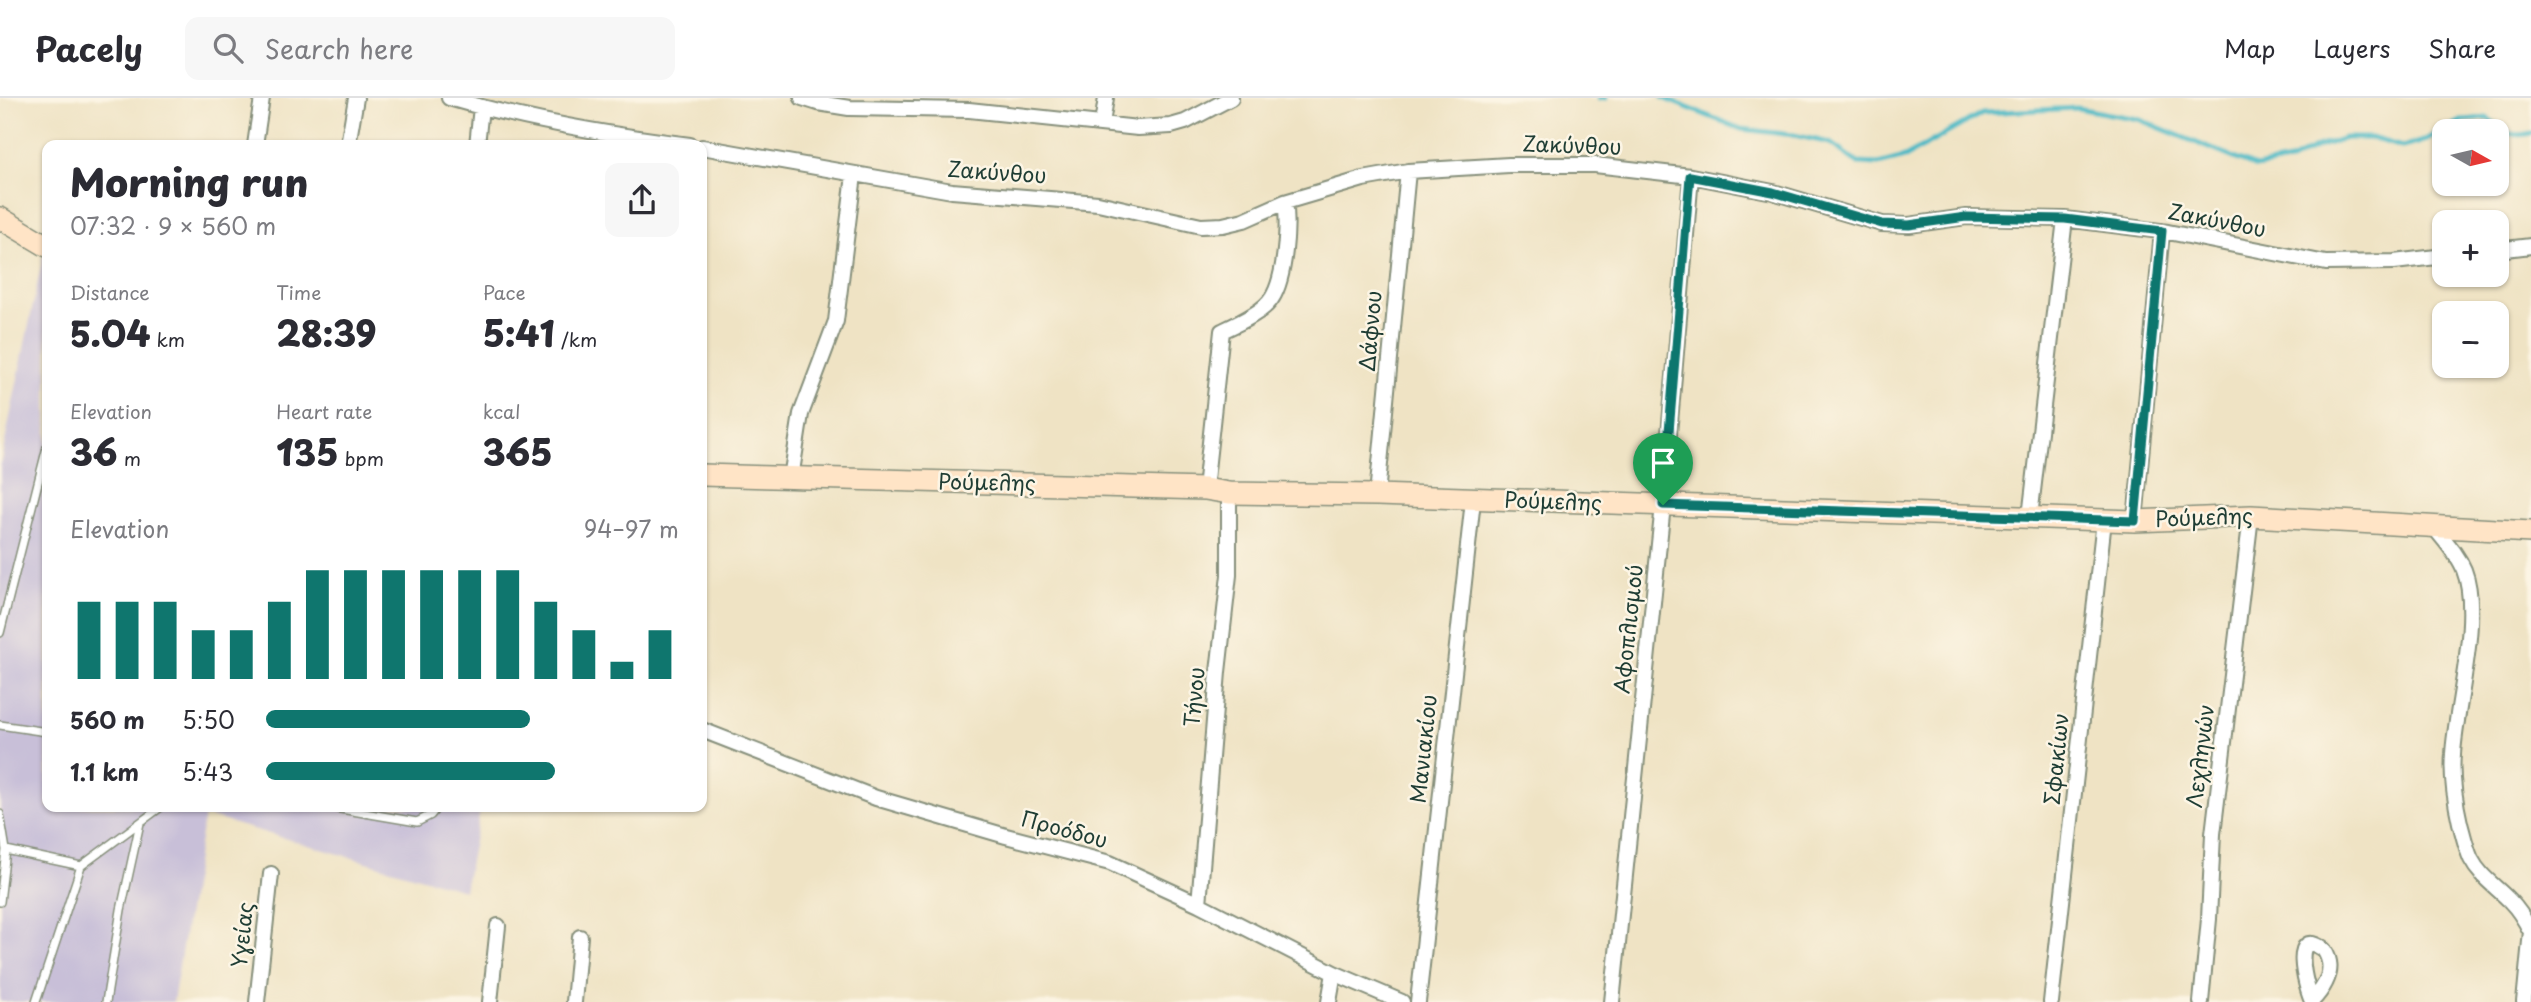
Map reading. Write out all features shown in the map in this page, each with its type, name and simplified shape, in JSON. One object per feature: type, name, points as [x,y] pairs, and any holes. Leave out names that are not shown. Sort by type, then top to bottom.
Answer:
[{"type":"street","points":[[256,140],[262,98]]},
{"type":"street","points":[[349,140],[356,98]]},
{"type":"street","points":[[449,98],[602,134],[650,140]]},
{"type":"street","points":[[802,98],[849,108],[969,110],[1138,128],[1171,126],[1199,116],[1231,98]]},
{"type":"street","points":[[1102,124],[1106,98]]},
{"type":"street","points":[[478,140],[481,107]]},
{"type":"street","name":"Ζακύνθου","points":[[707,148],[983,195],[1043,197],[1098,203],[1201,226],[1244,220],[1285,202],[1363,179],[1408,171],[1509,165],[1595,164],[1690,176],[1773,192],[1882,224],[1909,225],[1966,217],[2065,219],[2162,231],[2326,263],[2394,262],[2432,258]]},
{"type":"street","name":"Δάφνου","points":[[1377,495],[1408,171]]},
{"type":"street","points":[[792,478],[801,414],[836,321],[854,175]]},
{"type":"street","name":"Αφοπλισμού","points":[[1612,1002],[1663,505],[1690,176]]},
{"type":"street","points":[[1205,489],[1222,331],[1249,317],[1272,299],[1281,271],[1287,234],[1285,202]]},
{"type":"street","points":[[0,218],[42,243]]},
{"type":"street","points":[[2030,517],[2065,219]]},
{"type":"street","points":[[2135,521],[2162,231]]},
{"type":"street","points":[[2509,249],[2531,246]]},
{"type":"street","name":"Ρούμελης","points":[[707,475],[1205,489],[1229,493],[1377,495],[2135,521],[2251,516],[2531,532]]},
{"type":"street","name":"Τήνου","points":[[1199,904],[1218,672],[1229,575],[1229,493]]},
{"type":"street","name":"Μανιακίου","points":[[1418,1002],[1473,500]]},
{"type":"street","name":"Λεχληνών","points":[[2201,1002],[2213,834],[2251,516]]},
{"type":"street","name":"Σφακίων","points":[[2051,1002],[2104,520]]},
{"type":"street","points":[[2433,526],[2452,549],[2469,587],[2470,617],[2453,755],[2454,788],[2460,822],[2471,859],[2488,882],[2523,915],[2531,932],[2524,1002]]},
{"type":"street","name":"Προόδου","points":[[707,732],[876,797],[1006,836],[1110,863],[1334,972],[1402,1002]]},
{"type":"street","name":"Υγείας","points":[[257,1002],[271,874]]},
{"type":"street","points":[[490,1002],[499,926]]},
{"type":"street","points":[[574,1002],[580,937]]},
{"type":"street","points":[[1329,1002],[1334,972]]},
{"type":"lane","points":[[0,634],[42,467]]},
{"type":"lane","points":[[0,724],[42,731]]},
{"type":"lane","points":[[36,1002],[81,866],[155,812]]},
{"type":"lane","points":[[358,812],[417,822],[433,812]]},
{"type":"lane","points":[[0,814],[6,850],[0,902]]},
{"type":"lane","points":[[106,1002],[121,910],[140,822]]},
{"type":"lane","points":[[6,850],[81,866]]},
{"type":"shaded area","points":[[42,261],[42,812],[480,812],[464,890],[204,815],[173,1002],[0,1002],[0,466]]},
{"type":"waterway","points":[[1599,99],[1606,98]]},
{"type":"waterway","points":[[1663,98],[1741,129],[1794,135],[1830,143],[1858,163],[1878,164],[1905,157],[1982,113],[2077,108],[2138,119],[2256,167],[2290,161],[2317,147],[2345,138],[2371,138],[2402,147],[2421,142],[2463,120],[2488,118],[2508,133],[2531,133]]},
{"type":"route","points":[[1690,176],[1773,192],[1882,224],[1909,225],[1966,217],[2065,219],[2162,231],[2135,521],[1663,505],[1690,176]]}]
